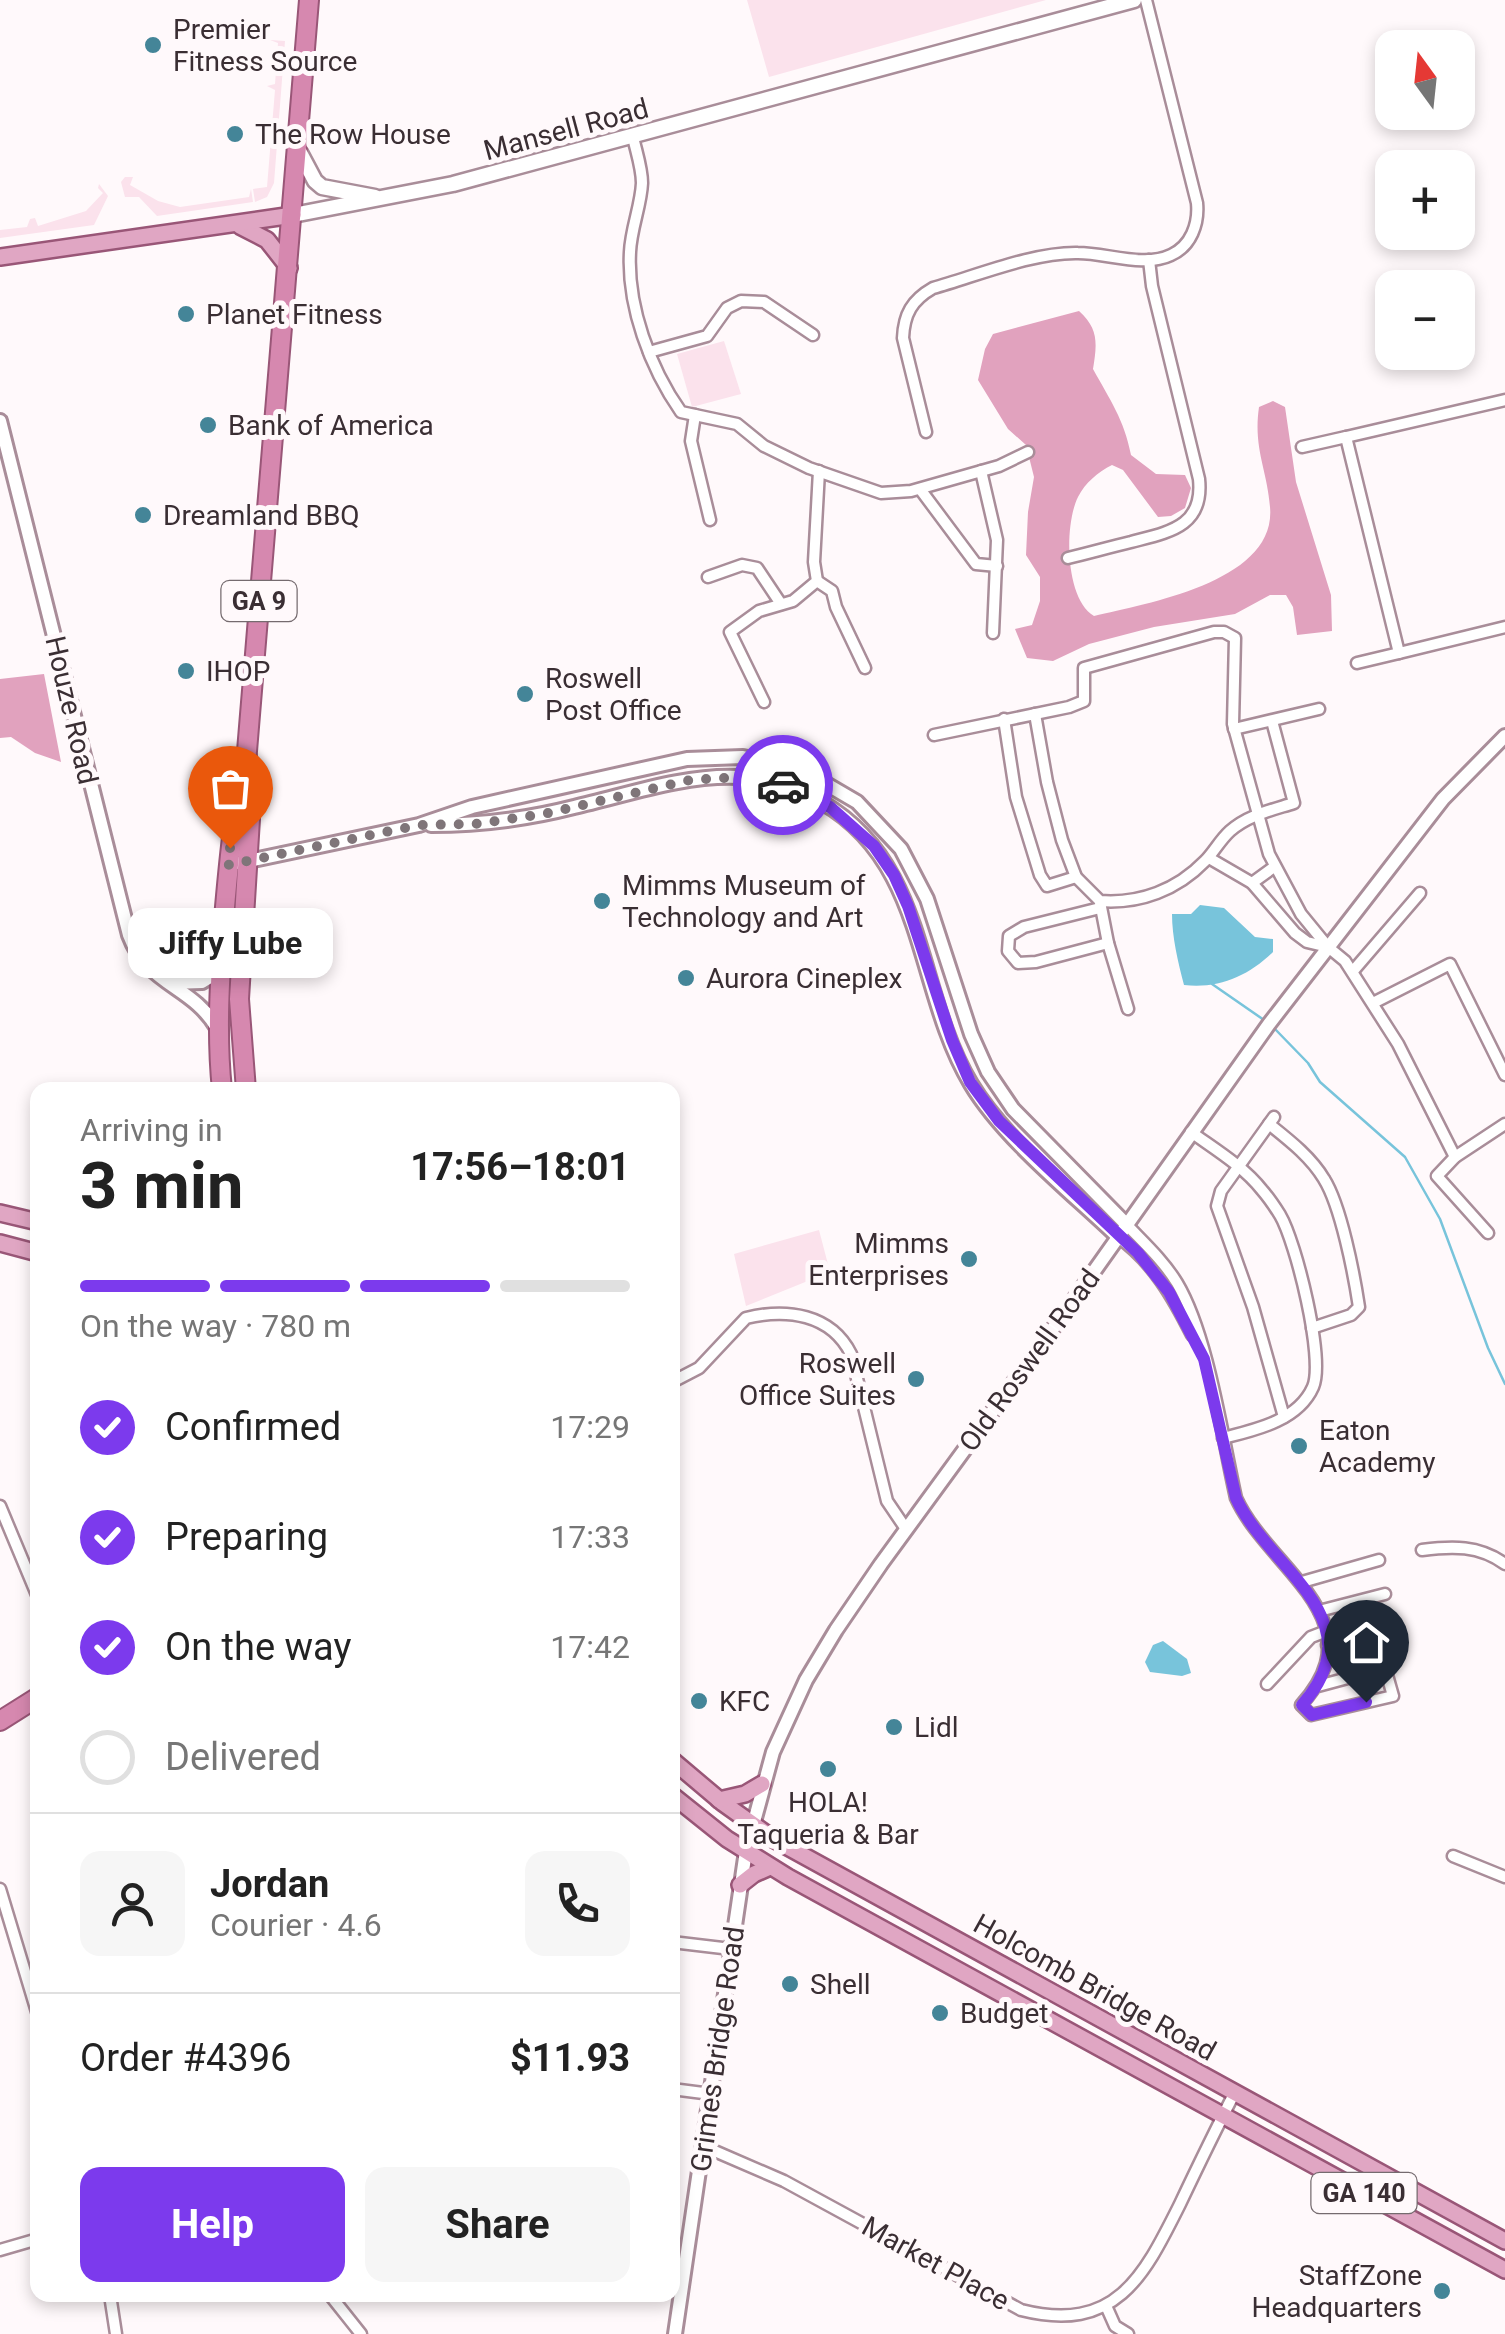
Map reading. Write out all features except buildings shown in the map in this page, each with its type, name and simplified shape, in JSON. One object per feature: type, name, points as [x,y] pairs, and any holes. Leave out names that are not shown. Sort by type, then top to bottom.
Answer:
[{"type":"highway","name":"GA 9","points":[[246,1082],[235,802],[247,753],[309,0]]},
{"type":"highway","name":"GA 9","points":[[221,1082],[217,1028],[220,971],[237,864]]},
{"type":"highway","points":[[0,1721],[30,1702]]},
{"type":"main road","name":"Mansell Road","points":[[4,255],[386,199],[633,137],[1134,0]]},
{"type":"main road","points":[[298,149],[322,187],[386,199]]},
{"type":"main road","points":[[231,224],[262,236],[289,268]]},
{"type":"main road","points":[[0,1213],[30,1220]]},
{"type":"main road","points":[[0,1243],[30,1251]]},
{"type":"main road","name":"Holcomb Bridge Road","points":[[680,1767],[752,1824],[801,1854],[1505,2240]]},
{"type":"main road","points":[[719,1800],[743,1795],[762,1784]]},
{"type":"main road","name":"Holcomb Bridge Road","points":[[680,1801],[770,1866],[1505,2270]]},
{"type":"main road","points":[[740,1885],[770,1866]]},
{"type":"street","points":[[926,432],[904,338],[909,308],[919,296],[932,288],[1053,255],[1078,253],[1150,260],[1168,257],[1184,246],[1194,232],[1198,212],[1146,0]]},
{"type":"street","points":[[633,137],[642,183],[630,240],[630,270],[649,352],[681,412],[737,424],[764,446],[818,472],[881,492],[920,488],[981,471],[1028,452]]},
{"type":"street","points":[[1068,558],[1173,530],[1190,518],[1199,500],[1199,479],[1152,286],[1150,260]]},
{"type":"street","points":[[649,352],[707,336],[727,308],[741,301],[764,302],[813,336]]},
{"type":"street","points":[[1302,447],[1505,400]]},
{"type":"street","points":[[694,416],[692,441],[710,520]]},
{"type":"street","name":"Houze Road","points":[[0,421],[133,947],[144,965],[200,1004],[217,1028]]},
{"type":"street","points":[[1346,437],[1399,653]]},
{"type":"street","points":[[981,471],[998,540],[993,633]]},
{"type":"street","points":[[764,702],[730,632],[760,611],[806,593],[816,581],[818,472]]},
{"type":"street","points":[[920,488],[976,564],[996,566]]},
{"type":"street","points":[[708,577],[742,565],[757,568],[781,604]]},
{"type":"street","points":[[816,581],[832,591],[865,668]]},
{"type":"street","points":[[1357,663],[1505,627]]},
{"type":"street","points":[[934,735],[1084,701],[1084,668],[1224,632],[1235,638],[1234,729],[1274,867],[1301,914],[1353,972],[1374,1003],[1456,1157]]},
{"type":"street","points":[[1234,729],[1319,709]]},
{"type":"street","points":[[1035,714],[1047,782],[1076,877],[1100,905],[1128,1009]]},
{"type":"street","points":[[1004,719],[1016,797],[1040,875],[1047,886],[1076,877]]},
{"type":"street","points":[[1108,943],[1036,962],[1018,963],[1008,951],[1008,936],[1024,927],[1169,890],[1209,858],[1230,831],[1258,814],[1294,803],[1272,721]]},
{"type":"street","name":"Old Roswell Road","points":[[752,1824],[782,1728],[836,1630],[1191,1132],[1328,948],[1443,799],[1505,736]]},
{"type":"street","points":[[237,864],[419,825],[493,802],[707,757],[764,759],[804,770],[875,818],[912,865],[978,1052],[1000,1091],[1072,1171],[1158,1257],[1178,1285],[1204,1359],[1236,1498],[1266,1546],[1302,1582],[1319,1611],[1329,1661],[1318,1686],[1302,1705],[1312,1715],[1393,1696],[1386,1668],[1318,1686]]},
{"type":"street","points":[[419,825],[496,822],[672,783],[725,777],[778,783],[830,807],[861,832],[894,875],[970,1082],[983,1101],[1160,1278],[1204,1359]]},
{"type":"street","points":[[1209,858],[1252,884],[1294,934],[1328,948]]},
{"type":"street","points":[[1252,884],[1274,867]]},
{"type":"street","points":[[1353,972],[1420,893]]},
{"type":"street","points":[[1374,1003],[1450,964],[1505,1075]]},
{"type":"street","points":[[170,983],[202,982],[220,971]]},
{"type":"street","points":[[1284,1417],[1253,1307],[1218,1206],[1221,1191],[1272,1120],[1325,1180],[1356,1290],[1359,1307],[1352,1315],[1312,1328]]},
{"type":"street","points":[[1488,1233],[1437,1176],[1456,1157],[1504,1126]]},
{"type":"street","points":[[1191,1132],[1238,1166],[1281,1216],[1290,1237],[1318,1362],[1313,1387],[1284,1417],[1222,1438]]},
{"type":"street","points":[[680,1378],[698,1368],[746,1318],[798,1315],[825,1323],[845,1342],[851,1354],[887,1501],[906,1529]]},
{"type":"street","points":[[0,1506],[30,1579]]},
{"type":"street","points":[[1422,1550],[1448,1546],[1473,1549],[1505,1564]]},
{"type":"street","points":[[1302,1582],[1379,1560]]},
{"type":"street","points":[[1319,1611],[1385,1594]]},
{"type":"street","points":[[1267,1684],[1311,1637],[1324,1632]]},
{"type":"street","points":[[1328,1645],[1356,1638]]},
{"type":"street","name":"Grimes Bridge Road","points":[[680,2302],[752,1824]]},
{"type":"street","points":[[1453,1856],[1505,1877]]},
{"type":"street","points":[[1,1897],[30,1989]]},
{"type":"street","points":[[680,1943],[731,1949]]},
{"type":"street","points":[[680,2090],[711,2094]]},
{"type":"street","points":[[1128,2334],[1115,2326],[1107,2308],[1124,2296],[1146,2270],[1235,2092]]},
{"type":"street","name":"Market Place","points":[[704,2146],[784,2181],[1022,2310],[1045,2318],[1068,2319],[1107,2308]]},
{"type":"street","points":[[0,2250],[30,2241]]},
{"type":"street","points":[[111,2302],[116,2334]]},
{"type":"street","points":[[336,2302],[361,2334]]},
{"type":"street","name":"Grimes Bridge Road","points":[[675,2334],[680,2302]]},
{"type":"shaded area","points":[[747,0],[1046,0],[769,77]]},
{"type":"shaded area","points":[[270,40],[285,41],[274,183],[267,197],[255,202],[253,189],[267,187],[275,90],[267,86],[275,84],[278,43]]},
{"type":"shaded area","points":[[125,177],[133,177],[130,185],[158,201],[180,207],[249,197],[251,189],[253,202],[157,216],[139,197],[125,197],[121,182]]},
{"type":"shaded area","points":[[99,184],[108,196],[94,225],[0,238],[0,230],[27,227],[30,219],[35,218],[38,226],[86,211],[103,193]]},
{"type":"shaded area","points":[[1079,311],[1093,331],[1093,369],[1120,420],[1131,455],[1156,474],[1185,475],[1191,488],[1185,508],[1171,516],[1158,517],[1123,470],[1112,465],[1088,483],[1073,509],[1069,542],[1073,578],[1084,607],[1094,616],[1176,595],[1232,571],[1253,553],[1267,532],[1270,507],[1259,447],[1259,407],[1273,401],[1285,407],[1296,482],[1331,595],[1332,631],[1297,635],[1293,607],[1286,595],[1270,595],[1235,614],[1154,627],[1089,644],[1053,661],[1027,658],[1015,629],[1032,625],[1040,601],[1040,577],[1026,555],[1034,477],[1026,445],[1008,429],[978,380],[993,334]]},
{"type":"shaded area","points":[[724,341],[741,394],[692,407],[677,354]]},
{"type":"shaded area","points":[[44,674],[61,762],[35,753],[11,737],[0,738],[0,679]]},
{"type":"shaded area","points":[[819,1230],[830,1272],[746,1306],[734,1254]]},
{"type":"water","points":[[1200,905],[1224,908],[1255,937],[1273,939],[1273,952],[1232,979],[1209,985],[1184,985],[1172,914],[1191,914]]},
{"type":"water","points":[[1163,1641],[1187,1659],[1191,1673],[1182,1676],[1150,1672],[1145,1662],[1153,1645]]},
{"type":"waterway","points":[[1212,984],[1264,1020]]},
{"type":"waterway","points":[[1274,1028],[1308,1063],[1320,1082],[1405,1157],[1440,1219],[1505,1384]]},
{"type":"way so far","points":[[230,848],[228,865],[419,825],[475,824],[544,814],[690,780],[742,777],[783,785]]},
{"type":"place","name":"Premier Fitness Source","points":[[153,45]]},
{"type":"place","name":"The Row House","points":[[235,134]]},
{"type":"place","name":"Planet Fitness","points":[[186,314]]},
{"type":"place","name":"Bank of America","points":[[208,425]]},
{"type":"place","name":"Dreamland BBQ","points":[[143,515]]},
{"type":"place","name":"IHOP","points":[[186,671]]},
{"type":"place","name":"Roswell Post Office","points":[[525,694]]},
{"type":"place","name":"Jiffy Lube","points":[[230,848]]},
{"type":"place","name":"Mimms Museum of Technology and Art","points":[[602,901]]},
{"type":"place","name":"Aurora Cineplex","points":[[686,978]]},
{"type":"place","name":"Mimms Enterprises","points":[[969,1259]]},
{"type":"place","name":"Roswell Office Suites","points":[[916,1379]]},
{"type":"place","name":"Eaton Academy","points":[[1299,1446]]},
{"type":"place","name":"KFC","points":[[699,1701]]},
{"type":"place","name":"Lidl","points":[[894,1727]]},
{"type":"place","name":"HOLA! Taqueria & Bar","points":[[828,1769]]},
{"type":"place","name":"Shell","points":[[790,1984]]},
{"type":"place","name":"Budget","points":[[940,2013]]},
{"type":"place","name":"StaffZone Headquarters","points":[[1442,2291]]},
{"type":"route","points":[[783,785],[830,807],[874,846],[894,875],[908,906],[952,1040],[970,1082],[999,1121],[1148,1264],[1177,1305],[1204,1359],[1236,1498],[1256,1534],[1302,1582],[1320,1613],[1329,1661],[1318,1686],[1302,1705],[1312,1715],[1366,1702]]}]
